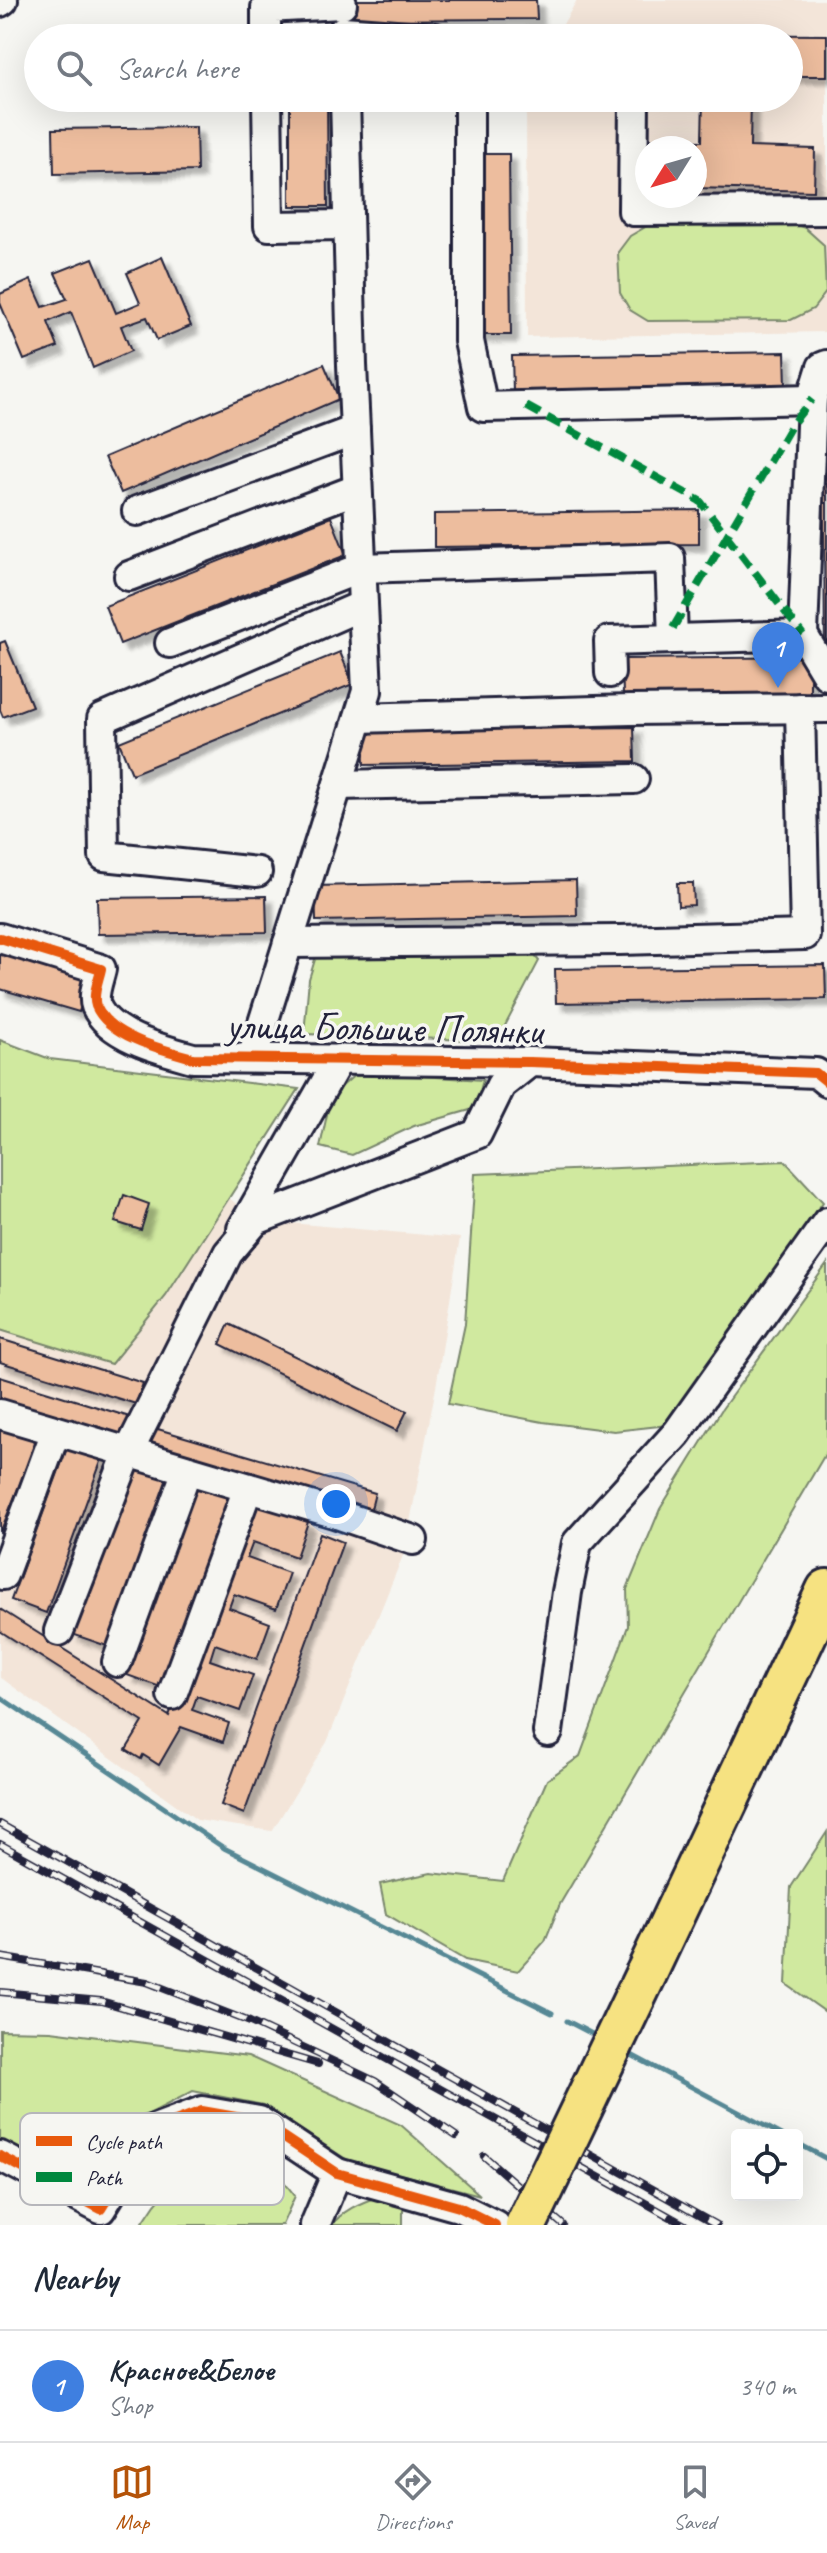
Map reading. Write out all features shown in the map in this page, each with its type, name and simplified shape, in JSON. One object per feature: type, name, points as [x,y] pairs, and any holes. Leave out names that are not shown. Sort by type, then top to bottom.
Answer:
[{"type":"highway","points":[[526,2225],[827,1590]]},
{"type":"street","points":[[266,24],[266,8],[371,24]]},
{"type":"street","points":[[267,112],[269,226],[348,225]]},
{"type":"street","points":[[252,1058],[367,691],[357,489],[345,112]]},
{"type":"street","points":[[469,112],[469,341],[483,407],[812,399]]},
{"type":"street","points":[[634,112],[633,211],[827,210]]},
{"type":"street","points":[[827,365],[822,367],[812,399],[803,635],[827,675]]},
{"type":"street","points":[[137,511],[355,430]]},
{"type":"street","points":[[129,576],[357,489]]},
{"type":"street","points":[[170,643],[361,568],[670,558],[673,638]]},
{"type":"street","points":[[257,872],[104,856],[102,719],[363,605]]},
{"type":"street","points":[[610,673],[609,641],[803,635]]},
{"type":"street","points":[[288,943],[805,935],[814,708],[359,718]]},
{"type":"street","points":[[338,785],[634,779]]},
{"type":"street","name":"улица Большие Полянки","points":[[0,938],[101,969],[96,1007],[124,1033],[158,1049],[193,1058],[530,1062],[816,1073],[827,1082]]},
{"type":"street","points":[[59,1631],[128,1453],[228,1253],[339,1059]]},
{"type":"street","points":[[228,1253],[256,1220],[477,1134],[501,1085],[530,1062]]},
{"type":"street","points":[[548,1732],[567,1592],[577,1543],[677,1433],[827,1222]]},
{"type":"street","points":[[0,1414],[413,1540]]},
{"type":"street","points":[[3,1575],[56,1431]]},
{"type":"street","points":[[117,1662],[187,1470]]},
{"type":"street","points":[[172,1695],[248,1488]]},
{"type":"street","points":[[284,2138],[337,2173],[459,2207],[495,2225]]},
{"type":"street","points":[[0,2156],[20,2168]]},
{"type":"street","points":[[315,2225],[337,2173]]},
{"type":"street","points":[[79,2205],[98,2217]]},
{"type":"shaded area","points":[[577,0],[827,0],[827,332],[527,337],[526,112],[803,112],[803,24],[563,24]]},
{"type":"shaded area","points":[[229,1198],[256,1220],[460,1238],[436,1387],[404,1553],[327,1742],[272,1831],[197,1820],[0,1677],[0,1330],[112,1364],[166,1296]]},
{"type":"green space","points":[[782,220],[805,228],[824,245],[826,292],[813,309],[791,320],[648,321],[630,310],[620,293],[618,252],[630,236],[649,225]]},
{"type":"green space","points":[[529,949],[539,961],[497,1041],[304,1034],[309,979],[317,953]]},
{"type":"green space","points":[[0,1040],[50,1059],[299,1089],[166,1296],[111,1364],[0,1330]]},
{"type":"green space","points":[[358,1072],[483,1080],[477,1102],[470,1110],[414,1126],[352,1155],[320,1147],[331,1096]]},
{"type":"green space","points":[[785,1161],[823,1202],[668,1425],[614,1431],[543,1422],[448,1404],[465,1324],[475,1174]]},
{"type":"green space","points":[[827,1264],[827,1451],[560,1904],[545,1941],[518,1971],[465,1960],[386,1914],[380,1884],[431,1873],[503,1881],[547,1780],[580,1756],[628,1626],[627,1589],[660,1509],[722,1409]]},
{"type":"green space","points":[[827,1832],[827,2013],[786,1984],[791,1887]]},
{"type":"green space","points":[[0,2030],[51,2031],[248,2056],[401,2125],[480,2195],[349,2161],[284,2119],[284,2113],[275,2113],[263,2105],[193,2091],[150,2113],[20,2113],[20,2154],[0,2146]]},
{"type":"green space","points":[[284,2182],[295,2196],[282,2225],[141,2225],[154,2205],[284,2205]]},
{"type":"green space","points":[[377,2197],[403,2206],[403,2225],[332,2225],[347,2211]]},
{"type":"building","points":[[350,0],[536,0],[537,19],[350,20]]},
{"type":"building","points":[[803,35],[827,35],[827,76],[803,76]]},
{"type":"building","points":[[290,112],[327,112],[328,206],[290,206]]},
{"type":"building","points":[[703,112],[751,112],[750,147],[815,149],[814,191],[707,188],[707,136],[702,136]]},
{"type":"building","points":[[196,127],[197,171],[54,174],[53,129]]},
{"type":"building","points":[[475,154],[509,154],[511,335],[477,335]]},
{"type":"building","points":[[162,257],[191,326],[157,340],[147,317],[121,326],[131,351],[93,368],[71,312],[48,322],[58,347],[24,360],[0,303],[0,294],[31,280],[43,307],[67,299],[55,273],[93,258],[116,313],[140,303],[127,273]]},
{"type":"building","points":[[785,352],[786,386],[513,391],[512,356]]},
{"type":"building","points":[[324,364],[339,399],[121,493],[105,457]]},
{"type":"building","points":[[823,386],[827,386],[827,661],[825,661]]},
{"type":"building","points":[[699,510],[699,544],[434,547],[434,514]]},
{"type":"building","points":[[331,517],[346,555],[120,644],[105,606]]},
{"type":"building","points":[[5,641],[32,706],[3,717],[0,710],[0,643]]},
{"type":"building","points":[[340,652],[353,684],[132,774],[119,742]]},
{"type":"building","points":[[810,657],[810,693],[623,695],[622,659]]},
{"type":"building","points":[[634,727],[635,761],[364,765],[363,731]]},
{"type":"building","points":[[576,880],[577,916],[316,921],[315,886]]},
{"type":"building","points":[[677,883],[693,883],[694,905],[678,906]]},
{"type":"building","points":[[266,896],[267,932],[98,934],[97,898]]},
{"type":"building","points":[[0,952],[89,978],[79,1012],[0,989]]},
{"type":"building","points":[[825,965],[826,999],[556,1003],[555,969]]},
{"type":"building","points":[[124,1195],[149,1204],[141,1230],[115,1222]]},
{"type":"building","points":[[229,1324],[407,1411],[397,1431],[220,1344]]},
{"type":"building","points":[[0,1339],[143,1383],[136,1404],[0,1362]]},
{"type":"building","points":[[0,1377],[136,1419],[129,1443],[0,1403]]},
{"type":"building","points":[[4,1423],[39,1437],[0,1533],[0,1432]]},
{"type":"building","points":[[151,1427],[375,1493],[370,1513],[145,1447]]},
{"type":"building","points":[[69,1443],[103,1456],[46,1613],[11,1600]]},
{"type":"building","points":[[134,1462],[169,1475],[107,1646],[72,1634]]},
{"type":"building","points":[[199,1482],[235,1495],[163,1688],[127,1675]]},
{"type":"building","points":[[247,1500],[308,1522],[296,1557],[253,1542],[247,1558],[289,1573],[276,1609],[234,1594],[229,1608],[270,1623],[257,1659],[215,1644],[210,1660],[253,1675],[240,1711],[197,1696],[192,1710],[229,1723],[223,1742],[181,1727],[159,1765],[143,1755],[141,1759],[126,1750],[143,1722],[0,1631],[0,1609],[169,1716]]},
{"type":"building","points":[[320,1533],[343,1542],[244,1814],[221,1805]]},
{"type":"waterway","points":[[0,1697],[224,1848],[552,2013]]},
{"type":"waterway","points":[[567,2021],[598,2037]]},
{"type":"waterway","points":[[624,2051],[771,2129]]},
{"type":"waterway","points":[[803,2146],[827,2159]]},
{"type":"railway","points":[[0,1824],[716,2225]]},
{"type":"railway","points":[[0,1844],[685,2225]]},
{"type":"railway","points":[[0,1957],[147,1982],[250,2022],[375,2081],[456,2136]]},
{"type":"railway","points":[[0,1992],[101,2001],[318,2064]]},
{"type":"railway","points":[[484,2156],[563,2225]]},
{"type":"marked path","points":[[673,628],[792,424],[812,399]]},
{"type":"marked path","points":[[526,406],[700,501],[803,635]]},
{"type":"cycle path","points":[[0,938],[101,969],[95,997],[96,1006],[103,1017],[138,1041],[193,1058],[530,1062],[816,1073],[827,1082]]},
{"type":"cycle path","points":[[197,2113],[213,2113]]},
{"type":"cycle path","points":[[284,2138],[337,2173],[459,2207],[495,2225]]},
{"type":"cycle path","points":[[0,2156],[20,2166]]},
{"type":"cycle path","points":[[93,2205],[101,2209],[103,2205]]},
{"type":"place","name":"Красное&Белое","points":[[778,688]]}]
